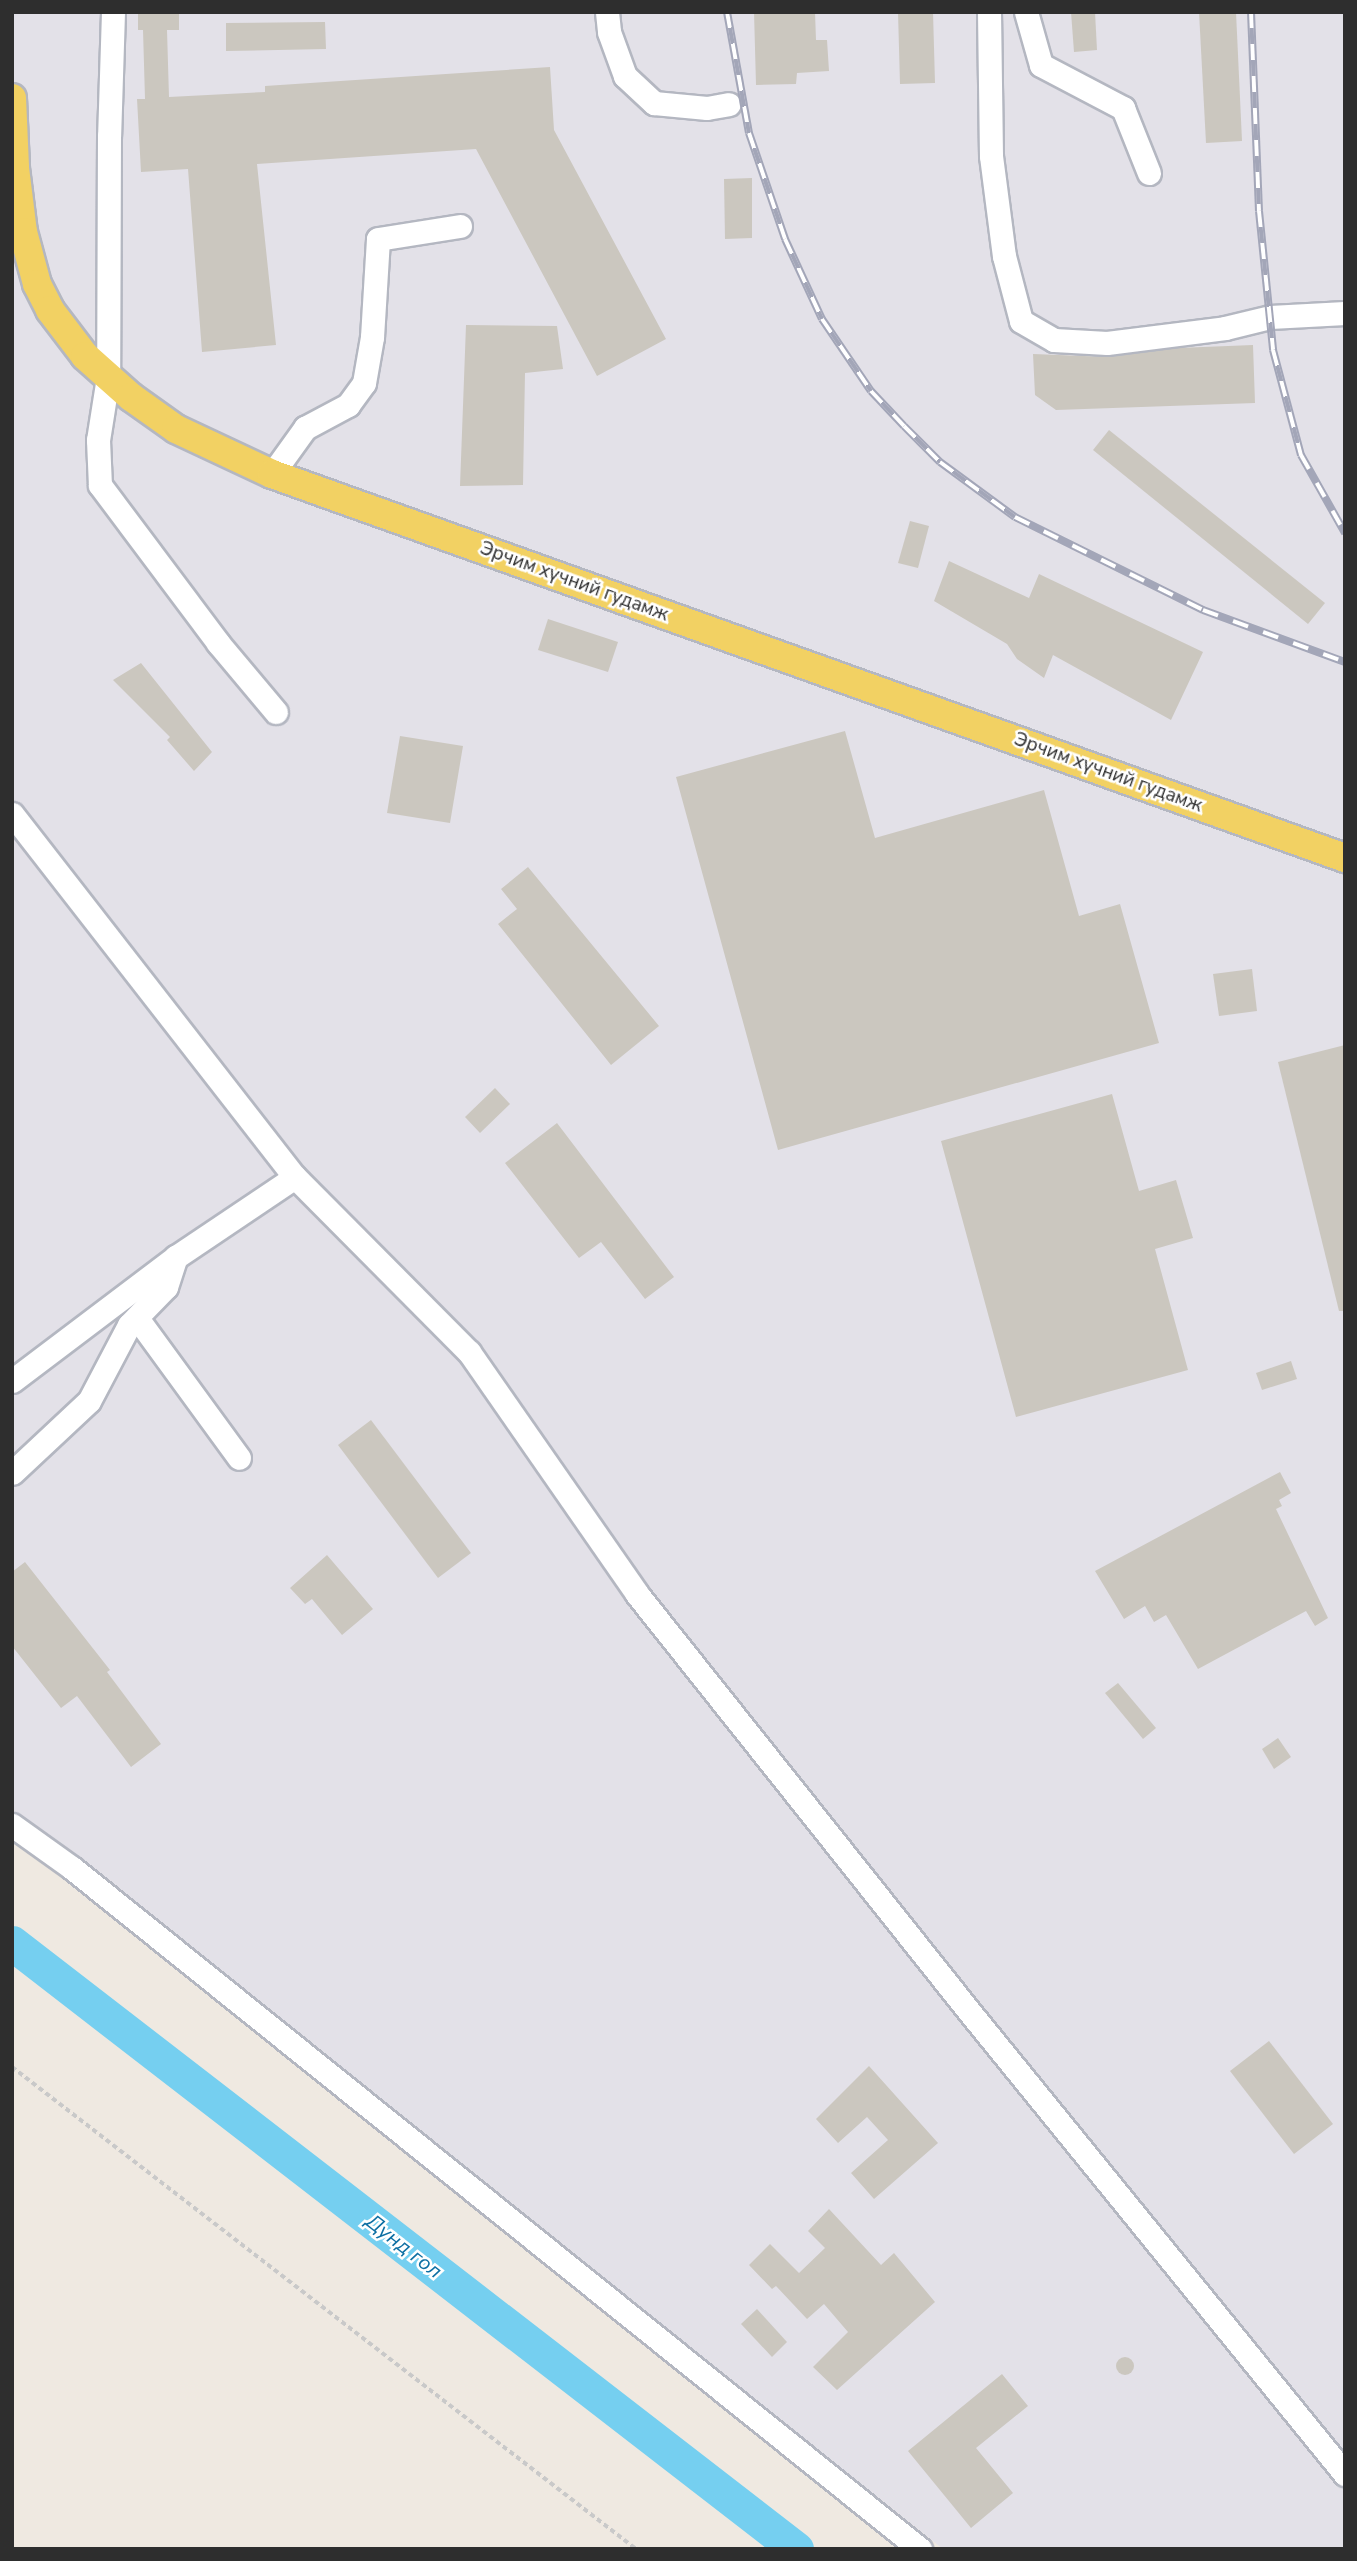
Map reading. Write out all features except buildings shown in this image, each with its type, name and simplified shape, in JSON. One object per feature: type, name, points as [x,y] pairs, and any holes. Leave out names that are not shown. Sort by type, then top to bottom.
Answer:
[{"type":"main road","name":"Эрчим хүчний гудамж","points":[[12,99],[18,200],[33,272],[50,310],[68,337],[108,377],[176,429],[272,474],[1345,858]]},
{"type":"street","points":[[113,12],[108,136],[108,377],[98,440],[100,485],[218,643],[276,712]]},
{"type":"street","points":[[607,12],[609,32],[625,76],[654,103],[707,108],[729,104]]},
{"type":"street","points":[[989,12],[991,156],[1004,257],[1021,321],[1054,340],[1107,343],[1225,328],[1270,317],[1345,313]]},
{"type":"street","points":[[1026,12],[1041,65],[1123,108],[1149,173]]},
{"type":"street","points":[[272,474],[304,428],[348,405],[364,383],[370,348],[378,239],[460,226]]},
{"type":"street","points":[[12,814],[295,1177],[469,1352],[637,1594],[1003,2054],[1345,2474]]},
{"type":"street","points":[[12,1381],[176,1257],[295,1177]]},
{"type":"street","points":[[12,1473],[89,1401],[129,1325],[166,1287],[176,1257]]},
{"type":"street","points":[[137,1318],[239,1458]]},
{"type":"street","points":[[12,1825],[72,1868],[920,2549]]},
{"type":"path","points":[[12,2067],[636,2549]]},
{"type":"shaded area","points":[[12,12],[1345,12],[1345,2549],[943,2549],[12,1810]]},
{"type":"waterway","name":"Дунд гол","points":[[12,1943],[796,2549]]},
{"type":"railway","points":[[727,12],[749,133],[785,239],[822,319],[871,391],[904,426],[940,462],[1015,517],[1203,610],[1345,662]]},
{"type":"railway","points":[[1251,12],[1259,211],[1273,350],[1301,455],[1345,533]]}]
